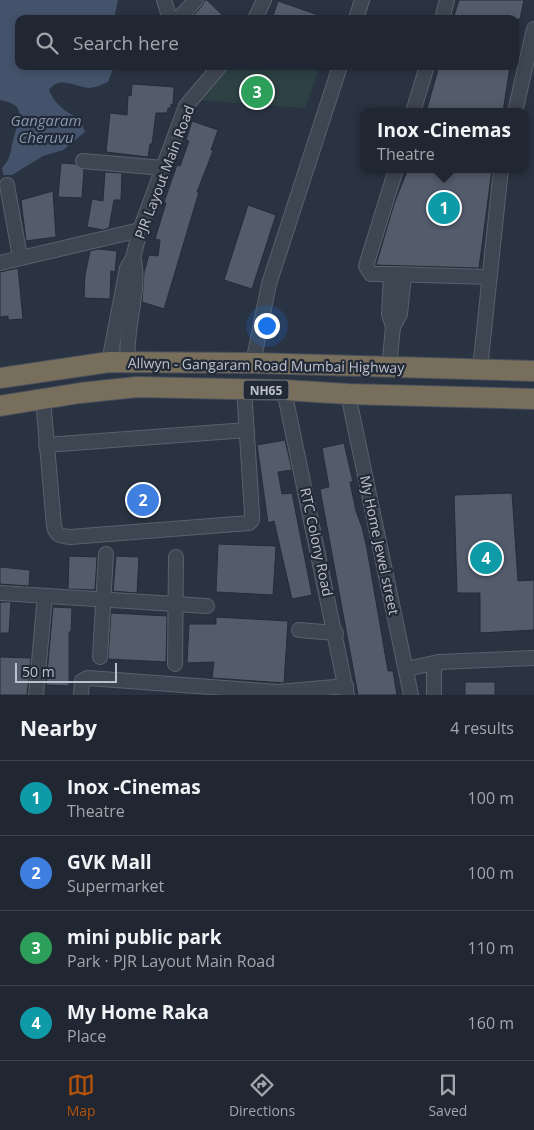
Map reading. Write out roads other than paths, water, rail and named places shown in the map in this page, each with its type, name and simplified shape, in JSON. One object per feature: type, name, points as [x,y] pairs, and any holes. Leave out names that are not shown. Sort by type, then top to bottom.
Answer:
[{"type":"highway","name":"Allwyn - Gangaram Road Mumbai Highway","points":[[0,378],[119,363],[253,363],[534,371]]},
{"type":"highway","name":"Allwyn - Gangaram Road Mumbai Highway","points":[[0,406],[138,388],[284,390],[348,394],[534,399]]},
{"type":"street","points":[[164,0],[169,15]]},
{"type":"street","points":[[182,15],[196,0]]},
{"type":"street","points":[[257,15],[264,0]]},
{"type":"street","points":[[357,15],[362,0]]},
{"type":"street","points":[[443,15],[447,0]]},
{"type":"street","points":[[516,108],[534,29]]},
{"type":"street","name":"PJR Layout Main Road","points":[[119,363],[127,268],[133,258],[140,230],[186,106],[217,70]]},
{"type":"street","points":[[253,363],[269,284],[339,70]]},
{"type":"street","points":[[414,108],[426,70]]},
{"type":"street","points":[[83,161],[163,168]]},
{"type":"street","points":[[395,173],[366,266],[371,274],[489,278]]},
{"type":"street","points":[[480,369],[501,173]]},
{"type":"street","points":[[6,185],[20,257]]},
{"type":"street","points":[[0,263],[140,230]]},
{"type":"street","points":[[388,367],[393,327],[389,314],[398,274]]},
{"type":"street","points":[[43,399],[54,526],[60,536],[249,524],[252,520],[252,513],[244,389]]},
{"type":"street","name":"RTC Colony Road","points":[[284,390],[347,691]]},
{"type":"street","name":"My Home Jewel street","points":[[348,394],[411,695]]},
{"type":"street","points":[[46,445],[247,430]]},
{"type":"street","points":[[100,657],[106,554]]},
{"type":"street","points":[[175,664],[176,557]]},
{"type":"street","points":[[0,592],[207,606]]},
{"type":"street","points":[[36,695],[45,596]]},
{"type":"street","points":[[299,630],[336,633]]},
{"type":"street","points":[[406,669],[440,662],[534,658]]},
{"type":"street","points":[[434,695],[434,669],[440,662]]},
{"type":"street","points":[[81,695],[82,680],[88,678],[247,693],[347,691]]},
{"type":"water","name":"Gangaram Cheruvu","points":[[0,0],[118,0],[115,15],[15,15],[15,70],[112,70],[108,82],[99,86],[89,88],[68,83],[58,83],[49,90],[61,108],[80,119],[85,132],[63,150],[43,156],[12,175],[3,175],[2,168],[9,157],[19,113],[15,105],[0,100]]},
{"type":"place","name":"mini public park","points":[[257,92]]},
{"type":"place","name":"Inox -Cinemas","points":[[444,208]]},
{"type":"place","name":"GVK Mall","points":[[143,500]]},
{"type":"place","name":"My Home Raka","points":[[486,558]]}]
